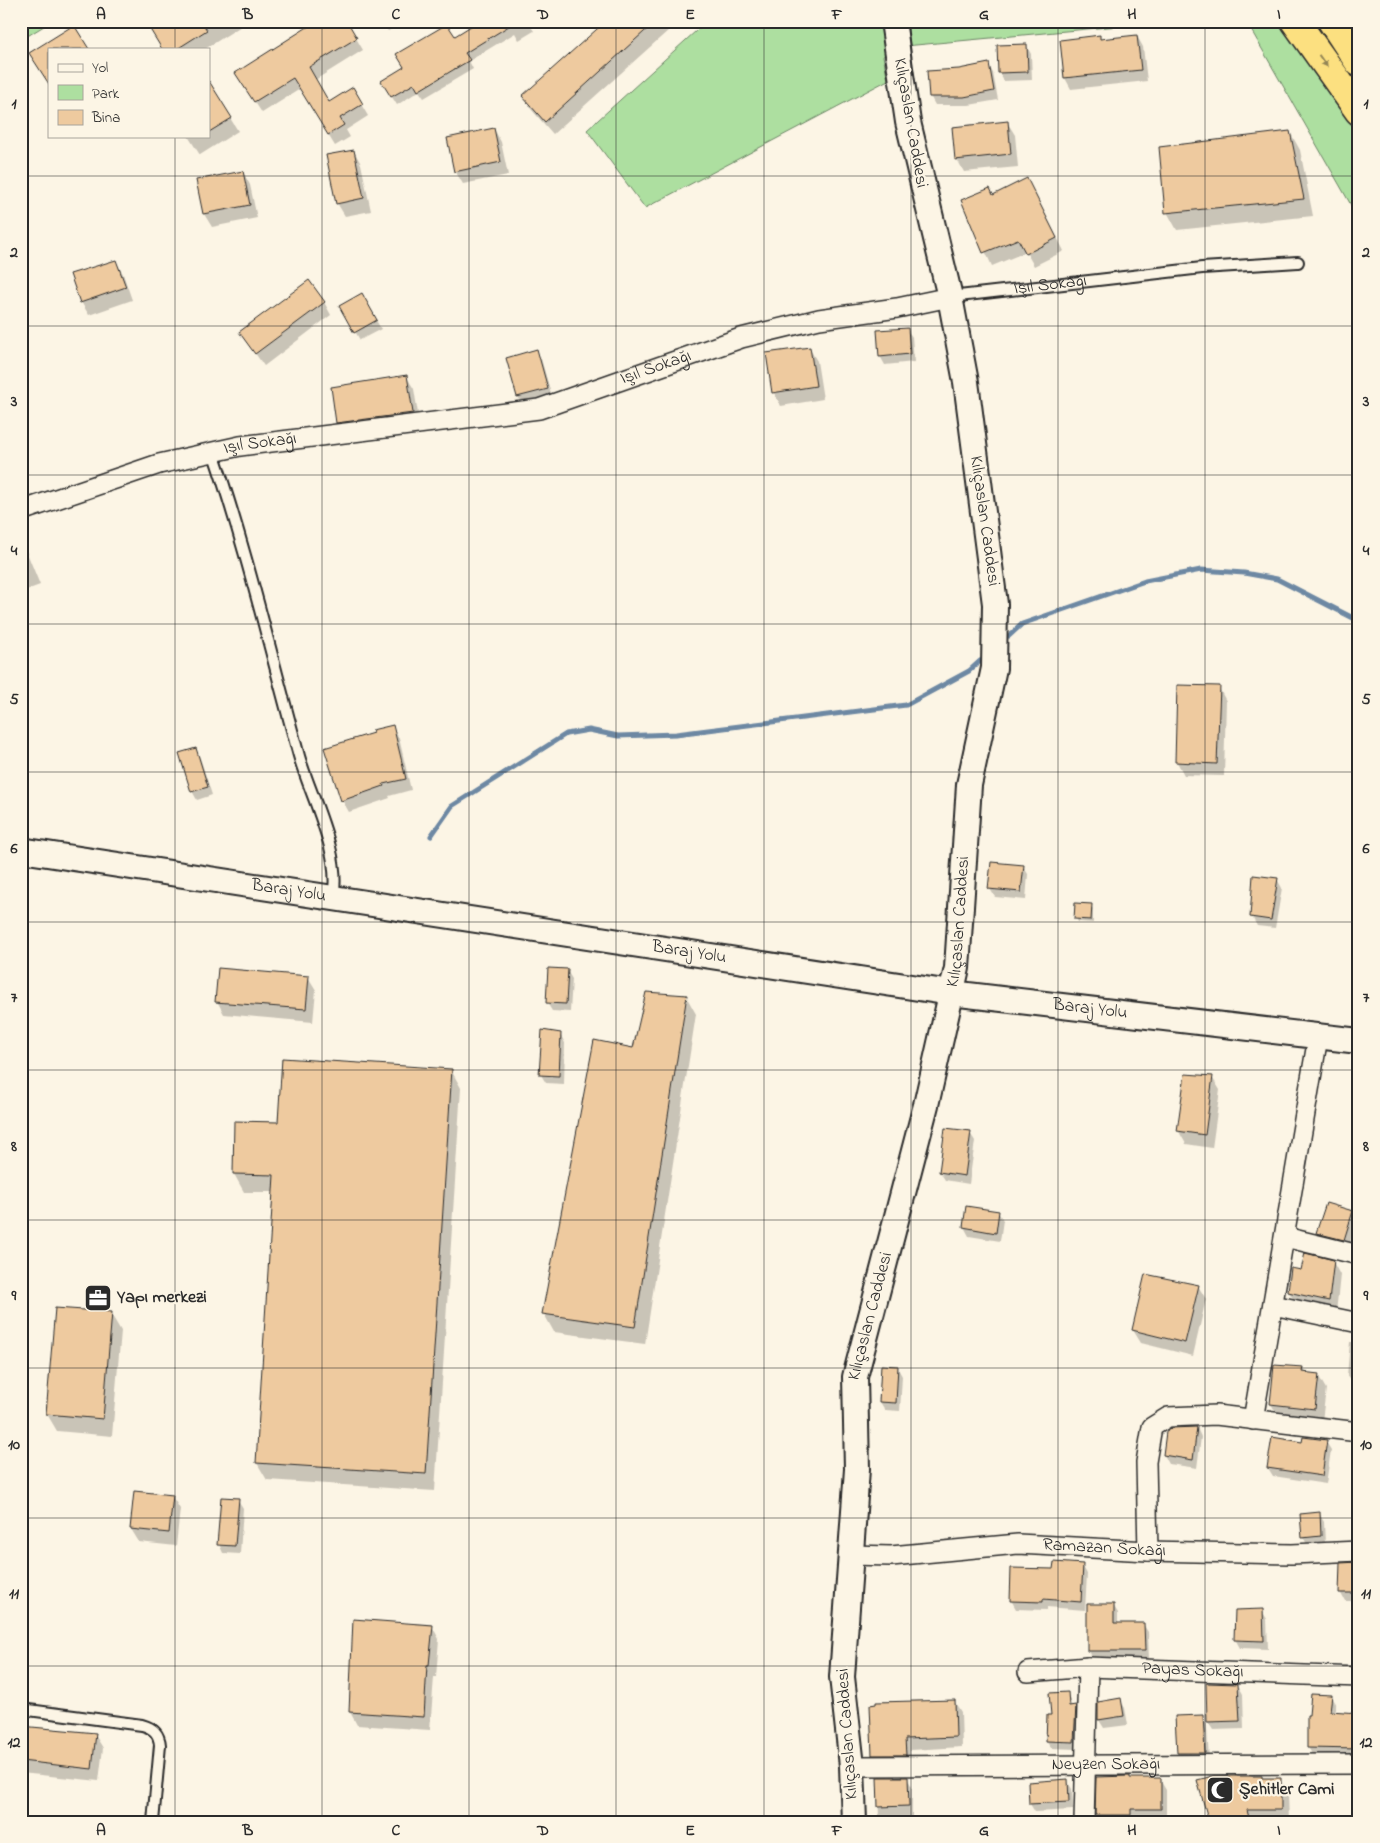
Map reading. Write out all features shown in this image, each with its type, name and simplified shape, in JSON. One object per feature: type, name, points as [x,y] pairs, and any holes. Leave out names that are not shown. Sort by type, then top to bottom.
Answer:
[{"type":"highway","points":[[1295,21],[1359,111]]},
{"type":"highway","points":[[1332,21],[1359,62]]},
{"type":"street","name":"Kılıçaslan Caddesi","points":[[854,1822],[852,1766],[842,1678],[857,1469],[856,1376],[926,1105],[957,968],[969,785],[994,668],[995,604],[966,382],[950,297],[908,122],[893,21]]},
{"type":"street","name":"Işıl Sokağı","points":[[21,511],[159,464],[213,452],[277,441],[539,408],[741,338],[820,318],[897,308],[950,297]]},
{"type":"street","name":"Baraj Yolu","points":[[21,850],[951,993],[1359,1042]]},
{"type":"street","points":[[1253,1420],[1318,1037]]},
{"type":"street","points":[[1285,1237],[1359,1255]]},
{"type":"street","points":[[1274,1305],[1359,1323]]},
{"type":"street","points":[[1148,1551],[1146,1462],[1152,1427],[1168,1417],[1216,1415],[1359,1432]]},
{"type":"street","name":"Ramazan Sokağı","points":[[851,1555],[891,1556],[1018,1544],[1148,1551],[1292,1554],[1359,1551]]},
{"type":"street","points":[[1084,1822],[1088,1668]]},
{"type":"street","name":"Payas Sokağı","points":[[1028,1672],[1088,1668],[1359,1677]]},
{"type":"street","name":"Neyzen Sokağı","points":[[852,1766],[1359,1764]]},
{"type":"lane","name":"Işıl Sokağı","points":[[950,297],[1202,268],[1298,262]]},
{"type":"lane","points":[[213,452],[286,705],[299,757],[329,844],[335,887],[333,898]]},
{"type":"lane","points":[[21,1709],[142,1725],[152,1729],[159,1739],[160,1745],[153,1822]]},
{"type":"green space","points":[[21,21],[52,21],[21,40]]},
{"type":"green space","points":[[707,21],[1173,21],[905,46],[883,56],[888,80],[645,208],[587,130]]},
{"type":"green space","points":[[1246,21],[1279,21],[1359,135],[1359,219]]},
{"type":"building","points":[[155,21],[201,21],[207,30],[179,48],[161,48],[148,26]]},
{"type":"building","points":[[317,21],[347,21],[357,38],[309,67],[329,102],[353,87],[363,104],[340,118],[344,125],[328,135],[293,78],[254,102],[235,73]]},
{"type":"building","points":[[479,21],[517,21],[465,53],[470,60],[418,91],[414,84],[391,97],[381,81],[404,67],[396,54],[447,24],[455,36]]},
{"type":"building","points":[[606,21],[656,21],[545,122],[522,96]]},
{"type":"building","points":[[74,25],[88,48],[48,48],[48,82],[29,53]]},
{"type":"building","points":[[1100,35],[1100,39],[1137,35],[1141,70],[1064,78],[1060,40]]},
{"type":"building","points":[[1027,44],[1028,72],[998,73],[997,45]]},
{"type":"building","points":[[989,63],[994,91],[964,97],[929,97],[927,71],[959,69]]},
{"type":"building","points":[[210,83],[232,118],[210,131]]},
{"type":"building","points":[[1008,121],[1011,154],[955,160],[952,127]]},
{"type":"building","points":[[494,128],[501,162],[454,172],[447,138]]},
{"type":"building","points":[[1290,131],[1304,199],[1165,213],[1159,147]]},
{"type":"building","points":[[354,150],[364,198],[336,204],[326,155]]},
{"type":"building","points":[[243,171],[250,205],[203,214],[196,180]]},
{"type":"building","points":[[1027,178],[1057,238],[1026,254],[1018,239],[983,253],[961,200],[990,188],[993,195]]},
{"type":"building","points":[[116,260],[126,287],[80,303],[70,274]]},
{"type":"building","points":[[309,280],[325,302],[255,354],[239,332]]},
{"type":"building","points":[[362,293],[377,320],[354,333],[339,306]]},
{"type":"building","points":[[908,328],[910,354],[879,357],[877,330]]},
{"type":"building","points":[[810,347],[816,386],[772,393],[766,353]]},
{"type":"building","points":[[537,349],[548,389],[517,397],[506,358]]},
{"type":"building","points":[[407,375],[413,413],[336,423],[331,387]]},
{"type":"building","points":[[1177,685],[1220,686],[1217,764],[1175,762]]},
{"type":"building","points":[[393,725],[406,779],[383,784],[384,786],[341,801],[324,748],[373,733],[372,730]]},
{"type":"building","points":[[196,748],[208,787],[191,792],[179,753]]},
{"type":"building","points":[[991,862],[1024,865],[1021,892],[988,889]]},
{"type":"building","points":[[1253,875],[1278,878],[1271,920],[1250,917]]},
{"type":"building","points":[[1075,903],[1092,904],[1091,920],[1074,919]]},
{"type":"building","points":[[218,968],[309,976],[306,1009],[215,1002]]},
{"type":"building","points":[[548,968],[568,969],[566,1004],[546,1003]]},
{"type":"building","points":[[646,992],[687,995],[635,1327],[542,1314],[594,1040],[633,1048]]},
{"type":"building","points":[[542,1030],[561,1033],[559,1076],[539,1075]]},
{"type":"building","points":[[282,1058],[452,1069],[426,1474],[256,1463],[274,1175],[233,1174],[234,1121],[278,1122]]},
{"type":"building","points":[[1185,1074],[1213,1076],[1205,1135],[1177,1131]]},
{"type":"building","points":[[945,1128],[971,1131],[965,1176],[939,1172]]},
{"type":"building","points":[[1326,1203],[1353,1211],[1344,1240],[1316,1233]]},
{"type":"building","points":[[966,1206],[999,1211],[996,1233],[963,1227]]},
{"type":"building","points":[[1305,1253],[1334,1260],[1329,1301],[1288,1292],[1291,1268],[1301,1270]]},
{"type":"building","points":[[1145,1274],[1199,1285],[1185,1343],[1132,1330]]},
{"type":"building","points":[[55,1308],[112,1312],[103,1419],[46,1414]]},
{"type":"building","points":[[881,1365],[898,1366],[896,1403],[879,1402]]},
{"type":"building","points":[[1274,1365],[1303,1367],[1302,1372],[1319,1374],[1315,1409],[1270,1404]]},
{"type":"building","points":[[1197,1427],[1193,1460],[1163,1455],[1166,1432],[1171,1428]]},
{"type":"building","points":[[1272,1437],[1302,1442],[1303,1437],[1327,1440],[1322,1476],[1267,1468]]},
{"type":"building","points":[[134,1491],[173,1495],[169,1533],[130,1529]]},
{"type":"building","points":[[221,1497],[239,1498],[235,1546],[217,1545]]},
{"type":"building","points":[[1320,1512],[1321,1536],[1302,1538],[1300,1514]]},
{"type":"building","points":[[1054,1562],[1083,1564],[1081,1602],[1043,1599],[1043,1602],[1010,1601],[1011,1568],[1053,1569]]},
{"type":"building","points":[[1359,1562],[1359,1593],[1339,1593],[1340,1563]]},
{"type":"building","points":[[1087,1604],[1114,1604],[1114,1623],[1144,1623],[1145,1651],[1087,1651]]},
{"type":"building","points":[[1263,1609],[1264,1641],[1234,1640],[1235,1610]]},
{"type":"building","points":[[353,1619],[433,1625],[429,1665],[427,1665],[424,1717],[349,1712]]},
{"type":"building","points":[[1206,1683],[1238,1684],[1240,1721],[1207,1722]]},
{"type":"building","points":[[1068,1692],[1069,1706],[1076,1705],[1074,1742],[1046,1741],[1047,1715],[1051,1715],[1049,1693]]},
{"type":"building","points":[[1311,1694],[1332,1695],[1330,1711],[1359,1713],[1359,1749],[1307,1748],[1307,1715],[1309,1715]]},
{"type":"building","points":[[1121,1698],[1124,1716],[1098,1720],[1098,1702]]},
{"type":"building","points":[[955,1700],[956,1737],[905,1739],[906,1755],[872,1755],[870,1705],[876,1704],[876,1702]]},
{"type":"building","points":[[1203,1715],[1205,1753],[1177,1753],[1175,1716]]},
{"type":"building","points":[[21,1726],[96,1733],[92,1769],[21,1761]]},
{"type":"building","points":[[1130,1776],[1130,1778],[1161,1778],[1161,1809],[1131,1809],[1131,1815],[1095,1815],[1096,1777]]},
{"type":"building","points":[[1213,1776],[1281,1778],[1281,1810],[1247,1810],[1250,1822],[1209,1822],[1197,1780]]},
{"type":"building","points":[[877,1777],[908,1777],[909,1806],[878,1807]]},
{"type":"building","points":[[1068,1779],[1069,1802],[1029,1804],[1028,1782]]},
{"type":"waterway","points":[[1009,636],[1022,624],[1145,581],[1201,570],[1244,573],[1277,579],[1359,621]]},
{"type":"waterway","points":[[431,836],[452,806],[566,734],[589,730],[618,736],[676,734],[906,705],[969,671],[980,661]]},
{"type":"place","name":"Yapı merkezi","points":[[98,1298]]},
{"type":"place","name":"Şehitler Cami","points":[[1220,1790]]}]
